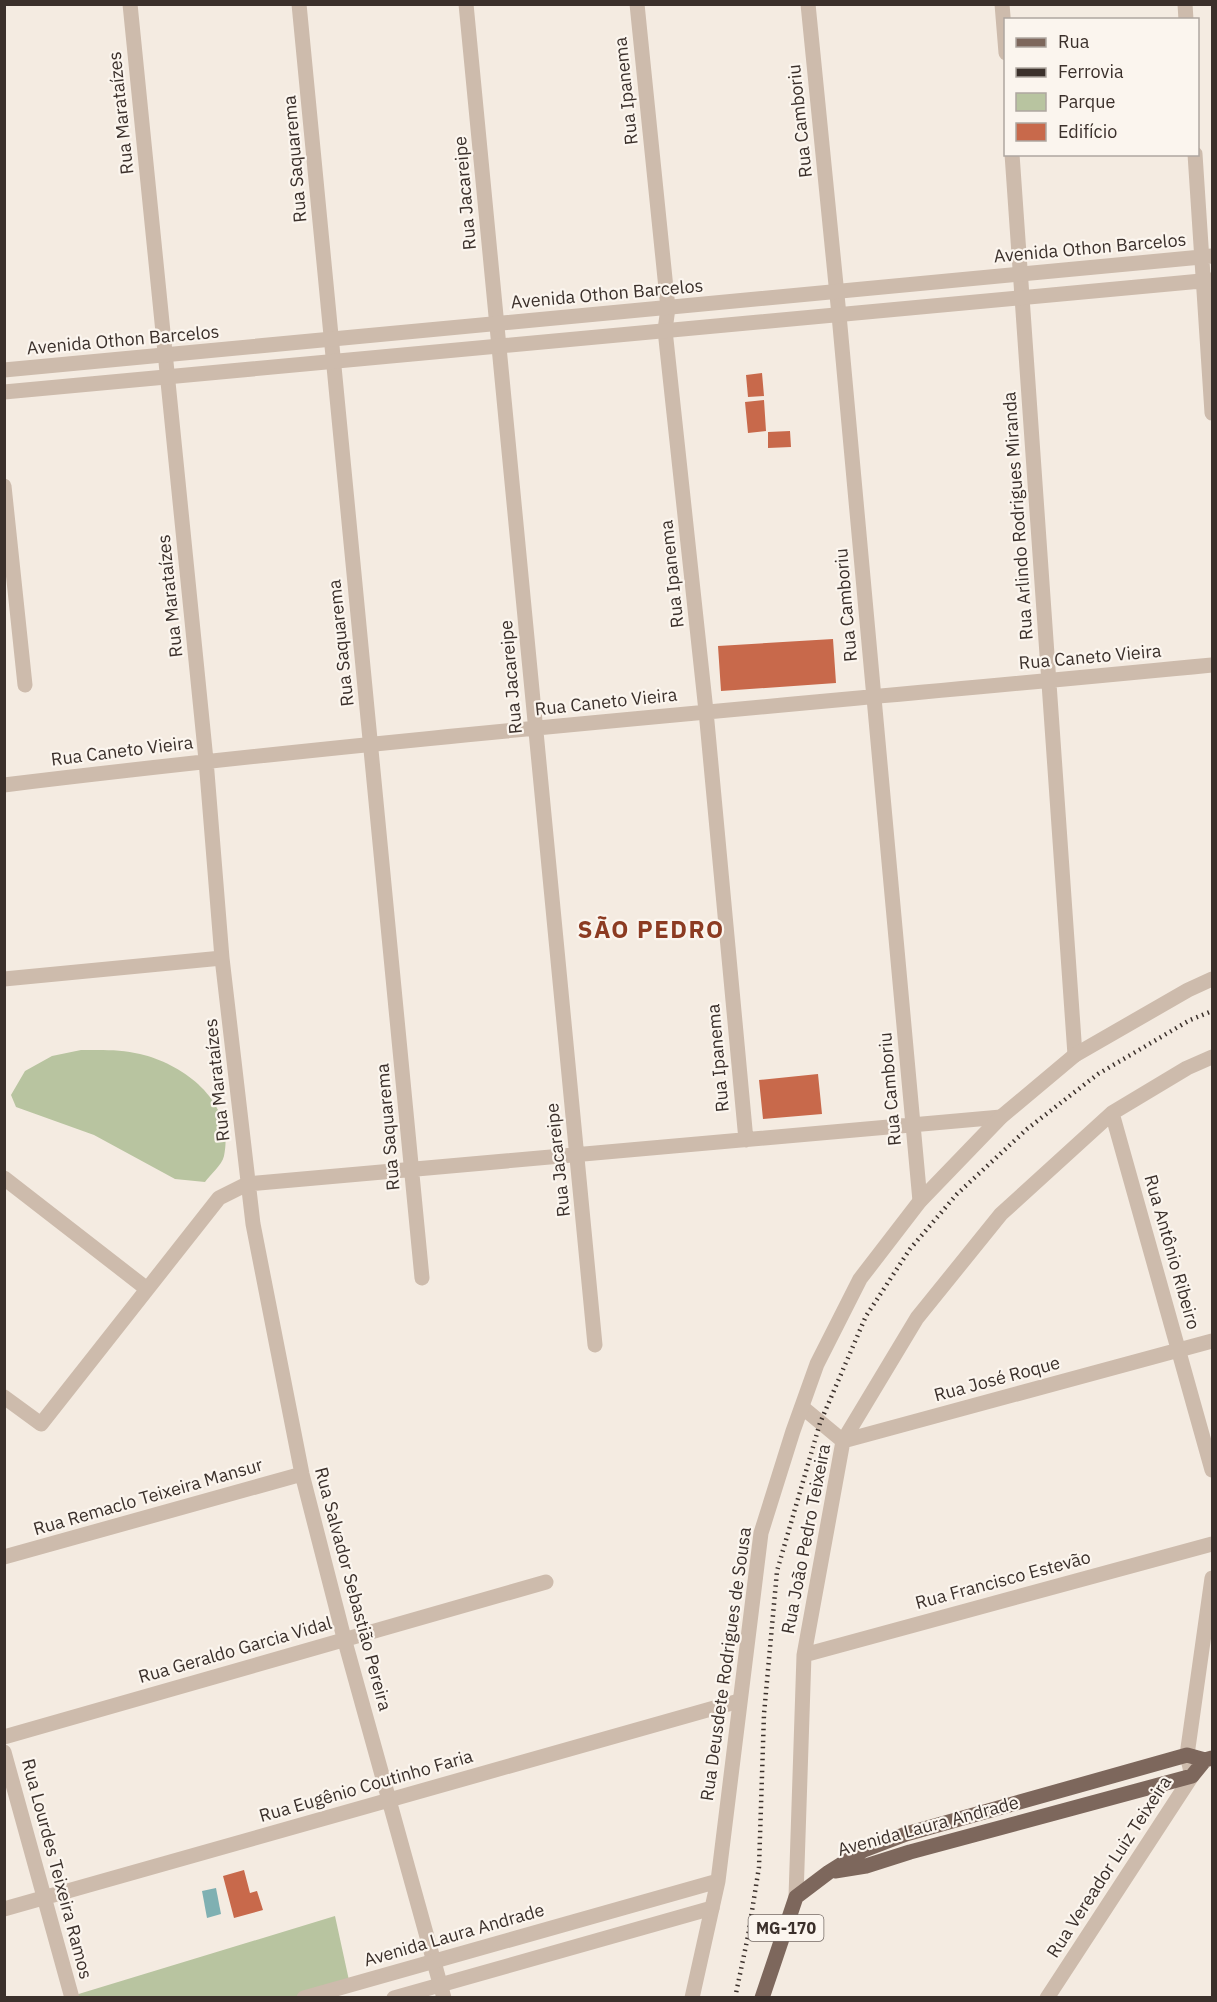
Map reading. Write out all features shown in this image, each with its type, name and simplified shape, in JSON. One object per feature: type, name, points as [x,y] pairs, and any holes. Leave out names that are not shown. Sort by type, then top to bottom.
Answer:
[{"type":"main road","points":[[1187,1755],[1209,1759]]},
{"type":"main road","name":"Avenida Laura Andrade","points":[[829,1872],[864,1850],[906,1834],[1187,1755]]},
{"type":"main road","points":[[1192,1776],[1209,1759]]},
{"type":"main road","name":"Avenida Laura Andrade","points":[[829,1872],[866,1866],[1192,1776]]},
{"type":"main road","name":"MG-170","points":[[762,1998],[796,1897],[829,1872]]},
{"type":"street","name":"Rua Marataízes","points":[[130,4],[206,760],[222,958],[247,1184]]},
{"type":"street","name":"Rua Saquarema","points":[[299,4],[422,1278]]},
{"type":"street","name":"Rua Jacareipe","points":[[466,4],[595,1345]]},
{"type":"street","name":"Rua Ipanema","points":[[637,4],[668,308],[665,330],[706,711],[746,1140]]},
{"type":"street","name":"Rua Camboriu","points":[[808,4],[839,315],[920,1201]]},
{"type":"street","points":[[1002,4],[1004,36]]},
{"type":"street","name":"Rua Arlindo Rodrigues Miranda","points":[[1012,156],[1075,1055]]},
{"type":"street","points":[[1195,156],[1207,256],[1212,413]]},
{"type":"street","name":"Avenida Othon Barcelos","points":[[4,370],[1207,256]]},
{"type":"street","points":[[4,393],[1208,281]]},
{"type":"street","points":[[4,486],[26,685]]},
{"type":"street","name":"Rua Caneto Vieira","points":[[4,785],[206,760],[1212,665]]},
{"type":"street","points":[[4,979],[222,958]]},
{"type":"street","name":"Rua Deusdete Rodrigues de Sousa","points":[[692,1998],[718,1881],[761,1533],[817,1364],[860,1279],[920,1201],[1001,1117],[1075,1055],[1188,990],[1212,979]]},
{"type":"street","name":"Rua João Pedro Teixeira","points":[[796,1897],[804,1655],[843,1441],[917,1318],[1001,1214],[1112,1113],[1187,1068],[1212,1057]]},
{"type":"street","name":"Rua Antônio Ribeiro","points":[[1112,1113],[1212,1470]]},
{"type":"street","points":[[4,1397],[41,1424],[219,1198],[247,1184],[1001,1117]]},
{"type":"street","points":[[4,1178],[147,1289]]},
{"type":"street","name":"Rua Salvador Sebastião Pereira","points":[[247,1184],[302,1474],[344,1638],[443,1991]]},
{"type":"street","name":"Rua José Roque","points":[[843,1441],[1212,1341]]},
{"type":"street","points":[[802,1407],[843,1441]]},
{"type":"street","name":"Rua Remaclo Teixeira Mansur","points":[[4,1557],[302,1474]]},
{"type":"street","name":"Rua Francisco Estevão","points":[[804,1655],[1212,1544]]},
{"type":"street","points":[[1187,1755],[1212,1578]]},
{"type":"street","name":"Rua Geraldo Garcia Vidal","points":[[4,1737],[546,1582]]},
{"type":"street","name":"Rua Eugênio Coutinho Faria","points":[[4,1909],[739,1701]]},
{"type":"street","name":"Rua Lourdes Teixeira Ramos","points":[[4,1752],[72,1998]]},
{"type":"street","name":"Rua Vereador Luiz Teixeira","points":[[1047,1998],[1192,1776],[1187,1755]]},
{"type":"street","name":"Avenida Laura Andrade","points":[[304,1998],[718,1881]]},
{"type":"street","points":[[393,1998],[443,1991],[712,1908]]},
{"type":"green space","points":[[81,1050],[125,1051],[157,1059],[190,1077],[203,1089],[214,1103],[222,1119],[225,1137],[223,1159],[205,1182],[175,1179],[94,1135],[16,1107],[11,1095],[25,1071],[52,1056]]},
{"type":"green space","points":[[335,1916],[350,1985],[304,1998],[72,1998],[72,1996]]},
{"type":"water","points":[[216,1888],[221,1914],[207,1918],[202,1891]]},
{"type":"building","points":[[762,373],[764,396],[748,397],[746,375]]},
{"type":"building","points":[[764,400],[766,431],[748,433],[745,402]]},
{"type":"building","points":[[790,431],[791,447],[768,448],[768,432]]},
{"type":"building","points":[[833,639],[836,683],[721,691],[718,646]]},
{"type":"building","points":[[818,1074],[822,1114],[763,1119],[759,1080]]},
{"type":"building","points":[[244,1870],[250,1893],[257,1891],[263,1910],[234,1918],[223,1876]]},
{"type":"railway","points":[[735,1998],[759,1867],[764,1714],[777,1571],[820,1423],[866,1316],[910,1249],[957,1194],[1027,1129],[1098,1074],[1190,1020],[1212,1011]]},
{"type":"district","name":"SÃO PEDRO","points":[[651,930]]}]
